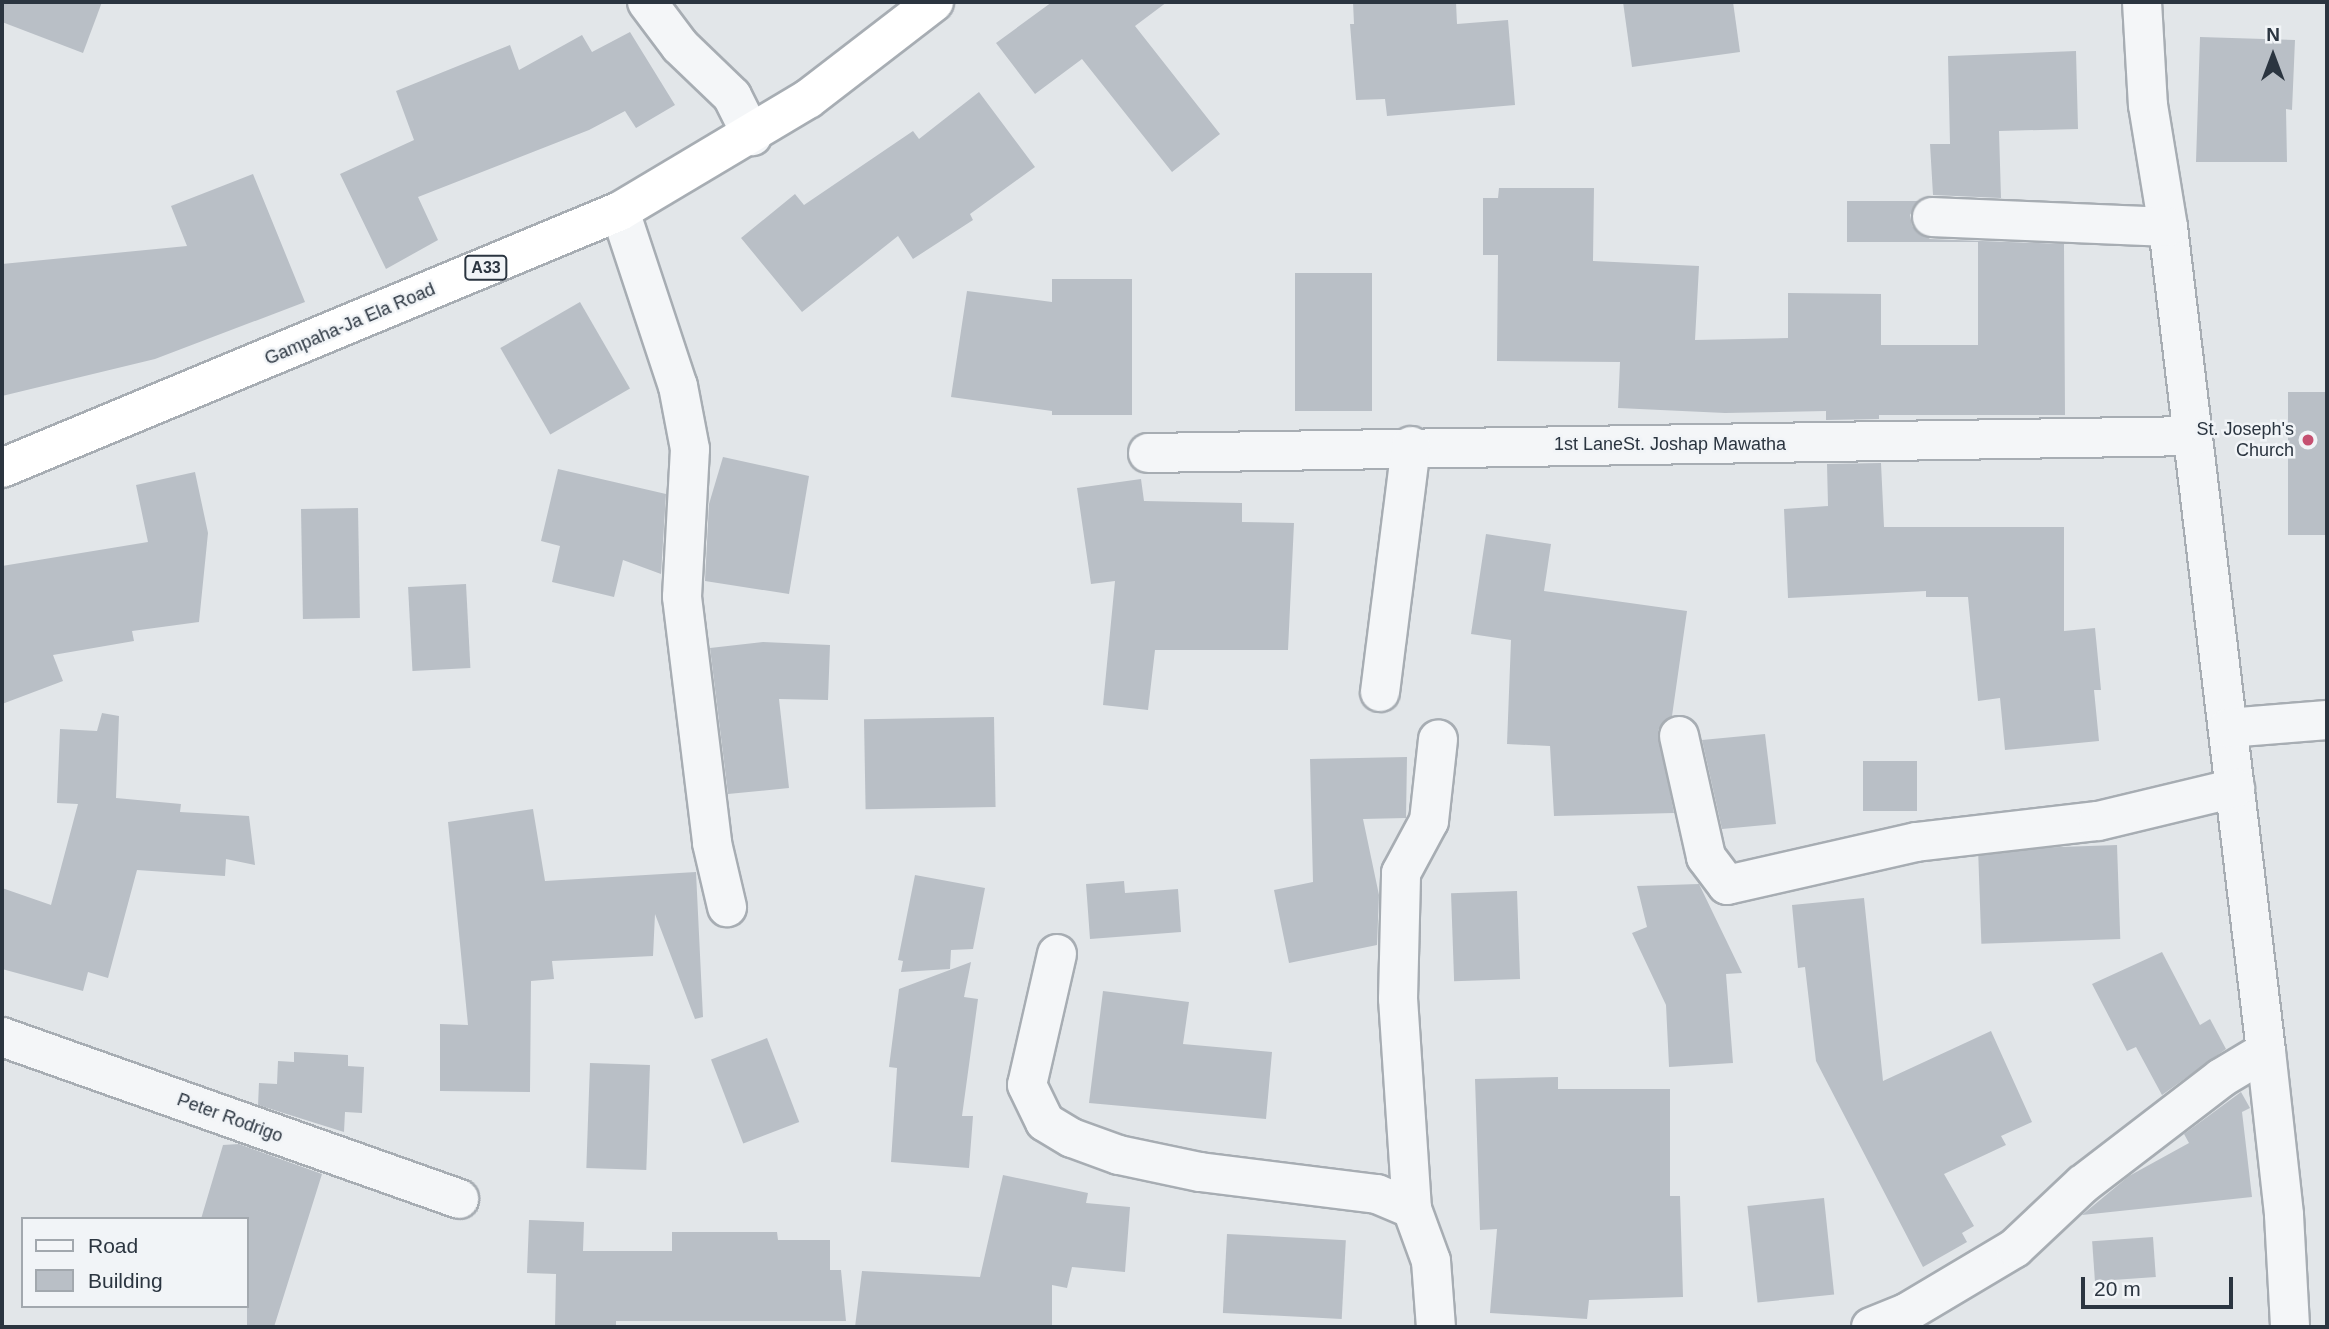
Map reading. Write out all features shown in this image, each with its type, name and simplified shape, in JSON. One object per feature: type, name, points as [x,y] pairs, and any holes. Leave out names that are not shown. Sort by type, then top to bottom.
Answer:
[{"type":"highway","name":"Gampaha-Ja Ela Road","points":[[2,468],[620,211],[752,136],[934,2]]},
{"type":"street","points":[[647,2],[680,46],[732,96],[752,136]]},
{"type":"street","points":[[2142,2],[2148,105],[2168,227],[2266,1051],[2284,1214],[2290,1327]]},
{"type":"street","points":[[620,211],[678,386],[690,449],[682,597],[712,844],[727,907]]},
{"type":"street","points":[[1932,217],[2168,227]]},
{"type":"street","name":"1st LaneSt. Joshap Mawatha","points":[[1148,453],[1411,446],[2193,436]]},
{"type":"street","points":[[1380,692],[1411,446]]},
{"type":"street","points":[[2228,728],[2327,720]]},
{"type":"street","points":[[1679,736],[1706,857],[1727,885],[1916,842],[2098,821],[2235,788]]},
{"type":"street","points":[[1436,1327],[1431,1261],[1412,1209],[1398,999],[1402,873],[1429,821],[1438,739]]},
{"type":"street","points":[[1057,954],[1027,1085],[1045,1122],[1072,1138],[1119,1155],[1200,1172],[1377,1194],[1412,1209]]},
{"type":"street","name":"Peter Rodrigo","points":[[2,1037],[459,1199]]},
{"type":"street","points":[[1871,1327],[1906,1313],[2015,1248],[2083,1184],[2221,1078],[2266,1051]]},
{"type":"building","points":[[2,2],[102,2],[83,53],[2,22]]},
{"type":"building","points":[[1052,2],[1167,2],[1135,26],[1220,134],[1172,172],[1082,59],[1035,94],[996,43]]},
{"type":"building","points":[[1353,2],[1456,2],[1457,24],[1508,20],[1515,105],[1387,116],[1385,99],[1356,100],[1350,24],[1354,24]]},
{"type":"building","points":[[1623,2],[1733,2],[1740,52],[1632,67]]},
{"type":"building","points":[[630,32],[675,105],[636,128],[625,111],[589,130],[418,197],[438,240],[386,269],[340,174],[414,140],[396,91],[510,45],[519,70],[582,35],[592,52]]},
{"type":"building","points":[[2200,37],[2295,40],[2292,110],[2286,109],[2287,162],[2196,162]]},
{"type":"building","points":[[2076,51],[2078,129],[1999,131],[2001,198],[1933,195],[1930,144],[1950,144],[1948,56]]},
{"type":"building","points":[[979,92],[1035,167],[970,214],[973,220],[913,259],[898,236],[802,312],[741,238],[795,194],[804,205],[913,131],[919,139]]},
{"type":"building","points":[[253,174],[305,302],[155,359],[2,396],[2,264],[187,246],[171,206]]},
{"type":"building","points":[[1499,188],[1594,188],[1593,261],[1699,266],[1695,340],[1788,338],[1788,293],[1881,294],[1881,345],[1978,345],[1978,242],[1847,242],[1847,201],[1918,201],[1910,215],[1912,226],[1930,239],[2064,244],[2065,415],[1879,415],[1879,419],[1826,420],[1826,411],[1725,413],[1618,408],[1620,362],[1497,361],[1498,255],[1483,255],[1483,198],[1498,198]]},
{"type":"building","points":[[1295,273],[1372,273],[1372,411],[1295,411]]},
{"type":"building","points":[[1052,279],[1132,279],[1132,415],[1052,415],[1052,411],[951,397],[967,291],[1052,302]]},
{"type":"building","points":[[580,302],[630,389],[550,435],[500,348]]},
{"type":"building","name":"St. Joseph's Church","points":[[2288,392],[2327,392],[2327,535],[2288,535]]},
{"type":"building","points":[[723,457],[809,476],[789,594],[705,581],[709,504]]},
{"type":"building","points":[[1881,463],[1884,527],[2064,527],[2064,631],[2095,628],[2101,690],[2094,690],[2099,741],[2005,750],[2000,698],[1978,701],[1968,597],[1926,597],[1926,591],[1788,598],[1784,509],[1828,506],[1827,464]]},
{"type":"building","points":[[558,469],[666,494],[661,574],[623,560],[614,597],[552,582],[560,546],[541,541]]},
{"type":"building","points":[[195,472],[208,533],[199,622],[132,631],[134,641],[53,655],[63,681],[2,704],[2,566],[148,542],[136,485]]},
{"type":"building","points":[[1141,479],[1144,501],[1242,503],[1242,522],[1294,523],[1288,650],[1155,650],[1148,710],[1103,705],[1115,581],[1091,584],[1077,488]]},
{"type":"building","points":[[358,508],[360,618],[303,619],[301,509]]},
{"type":"building","points":[[1486,534],[1551,544],[1544,591],[1687,611],[1672,716],[1658,730],[1674,813],[1554,816],[1550,746],[1507,744],[1511,640],[1471,634]]},
{"type":"building","points":[[466,584],[470,668],[412,671],[408,587]]},
{"type":"building","points":[[763,642],[830,645],[828,700],[779,699],[789,788],[728,794],[710,648]]},
{"type":"building","points":[[102,713],[119,716],[116,798],[181,804],[180,812],[249,816],[255,865],[226,859],[225,876],[137,870],[108,978],[88,972],[83,991],[2,969],[2,888],[51,905],[78,804],[57,803],[60,729],[97,731]]},
{"type":"building","points":[[994,717],[996,807],[866,809],[864,719]]},
{"type":"building","points":[[1765,734],[1776,824],[1722,829],[1702,740]]},
{"type":"building","points":[[1407,757],[1406,818],[1363,819],[1379,895],[1377,945],[1289,963],[1274,890],[1313,882],[1310,759]]},
{"type":"building","points":[[1863,761],[1917,761],[1917,811],[1863,811]]},
{"type":"building","points":[[533,809],[545,881],[696,872],[703,1017],[695,1019],[655,914],[653,956],[552,961],[554,979],[531,981],[530,1092],[440,1091],[440,1024],[468,1025],[448,822]]},
{"type":"building","points":[[2117,845],[2120,939],[1981,944],[1978,850]]},
{"type":"building","points":[[915,875],[985,888],[973,949],[951,950],[950,969],[901,972],[903,961],[898,960]]},
{"type":"building","points":[[1124,881],[1125,893],[1178,889],[1181,932],[1090,939],[1086,884]]},
{"type":"building","points":[[1699,884],[1742,973],[1726,974],[1733,1063],[1669,1067],[1666,1005],[1632,933],[1647,927],[1637,886]]},
{"type":"building","points":[[1517,891],[1520,979],[1454,981],[1451,893]]},
{"type":"building","points":[[1864,898],[1883,1081],[1991,1031],[2032,1122],[2001,1136],[2006,1145],[1944,1174],[1974,1226],[1962,1233],[1967,1242],[1923,1267],[1816,1061],[1805,967],[1798,968],[1792,905]]},
{"type":"building","points":[[2162,952],[2200,1025],[2210,1019],[2226,1049],[2162,1095],[2136,1047],[2127,1051],[2092,984]]},
{"type":"building","points":[[971,962],[964,997],[978,999],[962,1116],[973,1116],[969,1168],[891,1162],[897,1068],[889,1067],[899,989]]},
{"type":"building","points":[[1103,991],[1189,1002],[1183,1044],[1272,1052],[1266,1119],[1089,1103]]},
{"type":"building","points":[[767,1038],[799,1122],[743,1144],[711,1060]]},
{"type":"building","points":[[294,1052],[348,1055],[348,1066],[364,1067],[362,1113],[345,1112],[344,1132],[258,1105],[259,1083],[277,1084],[278,1061],[294,1062]]},
{"type":"building","points":[[590,1063],[650,1065],[646,1170],[586,1168]]},
{"type":"building","points":[[1558,1077],[1558,1089],[1670,1089],[1670,1196],[1680,1196],[1683,1297],[1589,1300],[1587,1319],[1490,1313],[1497,1229],[1480,1230],[1475,1079]]},
{"type":"building","points":[[2241,1092],[2250,1108],[2242,1112],[2252,1197],[2082,1215],[2129,1176],[2189,1143],[2184,1134]]},
{"type":"building","points":[[239,1144],[322,1174],[274,1327],[247,1327],[248,1217],[202,1217],[223,1145]]},
{"type":"building","points":[[1003,1175],[1088,1193],[1086,1203],[1130,1207],[1125,1272],[1072,1267],[1067,1288],[1052,1285],[1052,1327],[855,1327],[862,1271],[980,1277]]},
{"type":"building","points":[[1824,1198],[1834,1294],[1758,1303],[1747,1206]]},
{"type":"building","points":[[529,1220],[584,1222],[583,1251],[672,1251],[672,1232],[777,1232],[778,1240],[830,1240],[830,1270],[841,1270],[846,1321],[616,1321],[616,1327],[555,1327],[556,1274],[527,1273]]},
{"type":"building","points":[[1227,1234],[1346,1240],[1342,1319],[1223,1313]]},
{"type":"building","points":[[2153,1237],[2156,1277],[2095,1281],[2092,1241]]},
{"type":"place","name":"St. Joseph's Church","points":[[2308,440]]}]
